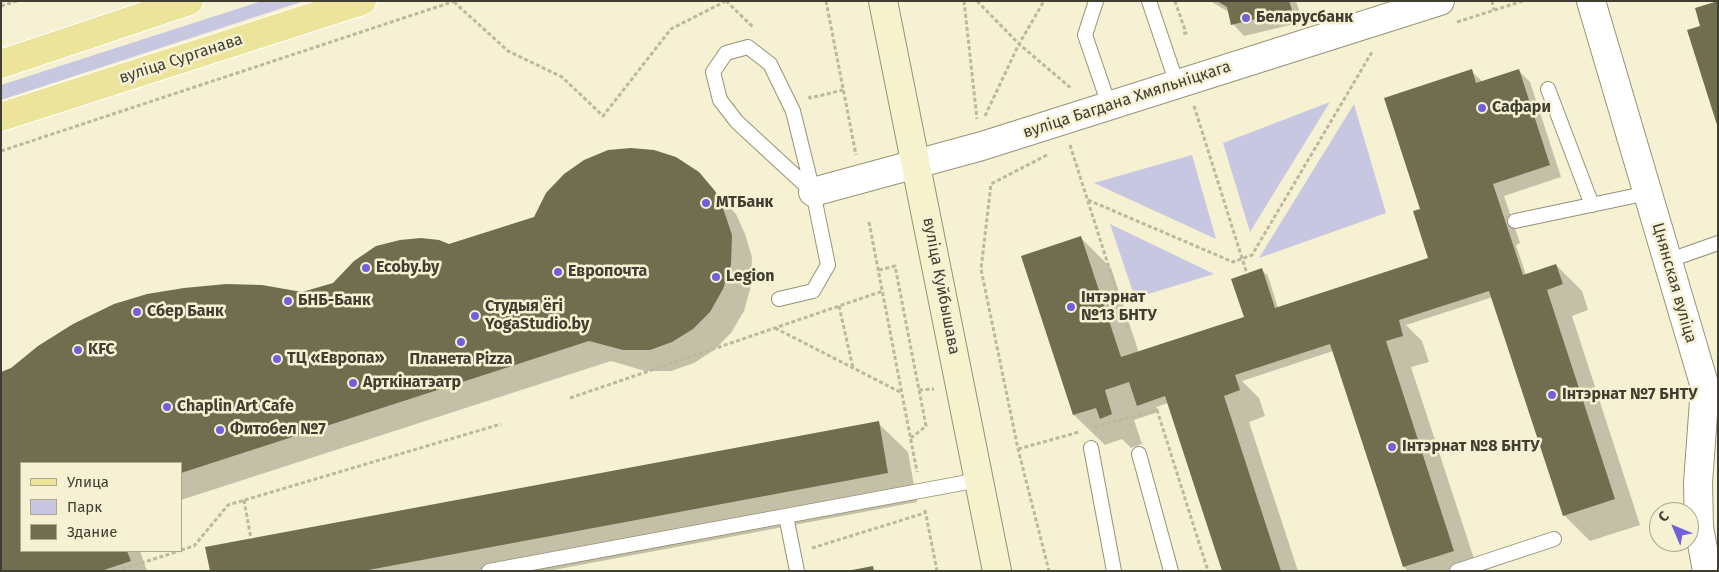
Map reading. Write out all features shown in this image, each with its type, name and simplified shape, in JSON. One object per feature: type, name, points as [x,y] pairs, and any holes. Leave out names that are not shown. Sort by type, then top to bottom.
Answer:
[{"type":"main road","points":[[1,64],[189,1]]},
{"type":"main road","name":"вуліца Сурганава","points":[[1,117],[362,1]]},
{"type":"main road","name":"вуліца Куйбышава","points":[[883,1],[997,571]]},
{"type":"street","name":"вуліца Багдана Хмяльніцкага","points":[[813,192],[982,146],[1440,1]]},
{"type":"street","name":"Цнянская вуліца","points":[[1591,1],[1705,387],[1708,446],[1698,483],[1699,527],[1707,571]]},
{"type":"lane","points":[[1096,1],[1085,35],[1098,109]]},
{"type":"lane","points":[[1149,1],[1177,84]]},
{"type":"lane","points":[[779,299],[813,291],[828,265],[813,192],[793,111],[770,64],[748,47],[726,53],[712,72],[720,100],[738,122],[813,192]]},
{"type":"lane","points":[[1548,89],[1592,205]]},
{"type":"lane","points":[[1515,222],[1648,193]]},
{"type":"lane","points":[[1667,261],[1718,243]]},
{"type":"lane","points":[[1091,448],[1114,571]]},
{"type":"lane","points":[[1139,454],[1171,571]]},
{"type":"lane","points":[[490,571],[979,480]]},
{"type":"lane","points":[[786,516],[797,571]]},
{"type":"lane","points":[[1457,571],[1554,539]]},
{"type":"path","points":[[1,6],[17,1]]},
{"type":"path","points":[[1,151],[454,2],[508,51],[562,77],[603,116],[671,29],[726,1]]},
{"type":"path","points":[[826,1],[858,162]]},
{"type":"path","points":[[964,1],[977,120]]},
{"type":"path","points":[[977,1],[1019,44],[1098,109]]},
{"type":"path","points":[[982,121],[1019,44],[1044,1]]},
{"type":"path","points":[[1492,1],[1494,10]]},
{"type":"path","points":[[1088,200],[1233,262],[1252,255],[1374,48]]},
{"type":"path","points":[[1193,105],[1247,274]]},
{"type":"path","points":[[1070,144],[1128,328]]},
{"type":"path","points":[[991,184],[981,269],[1018,449],[1049,571]]},
{"type":"path","points":[[869,222],[878,270],[882,291],[911,438],[926,426],[919,390],[894,266],[878,270]]},
{"type":"path","points":[[570,398],[882,291]]},
{"type":"path","points":[[839,306],[854,368]]},
{"type":"path","points":[[775,328],[902,393]]},
{"type":"path","points":[[182,549],[194,546],[228,505],[501,424]]},
{"type":"path","points":[[244,500],[250,539]]},
{"type":"path","points":[[794,553],[925,513]]},
{"type":"path","points":[[116,571],[174,552]]},
{"type":"green space","points":[[262,1],[304,1],[1,100],[1,85]]},
{"type":"green space","points":[[1330,102],[1250,232],[1223,143]]},
{"type":"green space","points":[[1354,104],[1386,213],[1259,258]]},
{"type":"green space","points":[[1192,155],[1216,239],[1094,183]]},
{"type":"green space","points":[[1110,224],[1214,274],[1135,298]]},
{"type":"building","name":"Беларусбанк","points":[[1217,1],[1289,1],[1292,10],[1231,25],[1227,7]]},
{"type":"building","points":[[1718,1],[1717,125],[1687,30],[1700,26],[1695,8]]},
{"type":"building","points":[[1472,69],[1476,83],[1519,69],[1550,165],[1493,184],[1523,275],[1556,264],[1563,284],[1547,290],[1615,499],[1563,516],[1489,291],[1399,320],[1403,336],[1386,341],[1454,551],[1403,567],[1330,344],[1235,375],[1240,390],[1224,396],[1281,571],[1222,571],[1165,396],[1137,406],[1129,382],[1105,390],[1112,414],[1100,419],[1096,408],[1073,415],[1021,256],[1081,236],[1121,357],[1244,317],[1231,279],[1262,268],[1275,308],[1428,258],[1413,211],[1420,209],[1384,98]]},
{"type":"building","name":"ТЦ «Европа»","points":[[631,148],[654,150],[676,157],[699,172],[715,191],[732,235],[731,265],[723,289],[710,312],[693,329],[672,342],[650,350],[623,350],[589,341],[182,473],[182,462],[20,462],[20,552],[127,552],[131,561],[101,571],[1,571],[1,372],[11,368],[38,346],[73,324],[114,304],[147,294],[226,284],[262,285],[302,292],[333,283],[354,261],[376,246],[400,240],[421,238],[439,240],[449,244],[534,217],[546,193],[564,174],[584,160],[608,150]]},
{"type":"building","points":[[879,421],[888,473],[363,571],[210,571],[205,547]]},
{"type":"building","points":[[873,566],[874,571],[852,571],[852,570]]},
{"type":"place","name":"Беларусбанк","points":[[1246,18]]},
{"type":"place","name":"Сафари","points":[[1482,108]]},
{"type":"place","name":"МТБанк","points":[[706,203]]},
{"type":"place","name":"Ecoby.by","points":[[366,268]]},
{"type":"place","name":"Европочта","points":[[558,272]]},
{"type":"place","name":"Legion","points":[[716,277]]},
{"type":"place","name":"БНБ-Банк","points":[[288,301]]},
{"type":"place","name":"Інтэрнат №13 БНТУ","points":[[1071,307]]},
{"type":"place","name":"Сбер Банк","points":[[137,312]]},
{"type":"place","name":"Студыя ёгі YogaStudio.by","points":[[475,316]]},
{"type":"place","name":"Планета Pizza","points":[[461,342]]},
{"type":"place","name":"KFC","points":[[78,350]]},
{"type":"place","name":"ТЦ «Европа»","points":[[277,359]]},
{"type":"place","name":"Арткінатэатр","points":[[353,383]]},
{"type":"place","name":"Інтэрнат №7 БНТУ","points":[[1552,395]]},
{"type":"place","name":"Chaplin Art Cafe","points":[[167,407]]},
{"type":"place","name":"Фитобел №7","points":[[220,430]]},
{"type":"place","name":"Інтэрнат №8 БНТУ","points":[[1392,447]]}]
